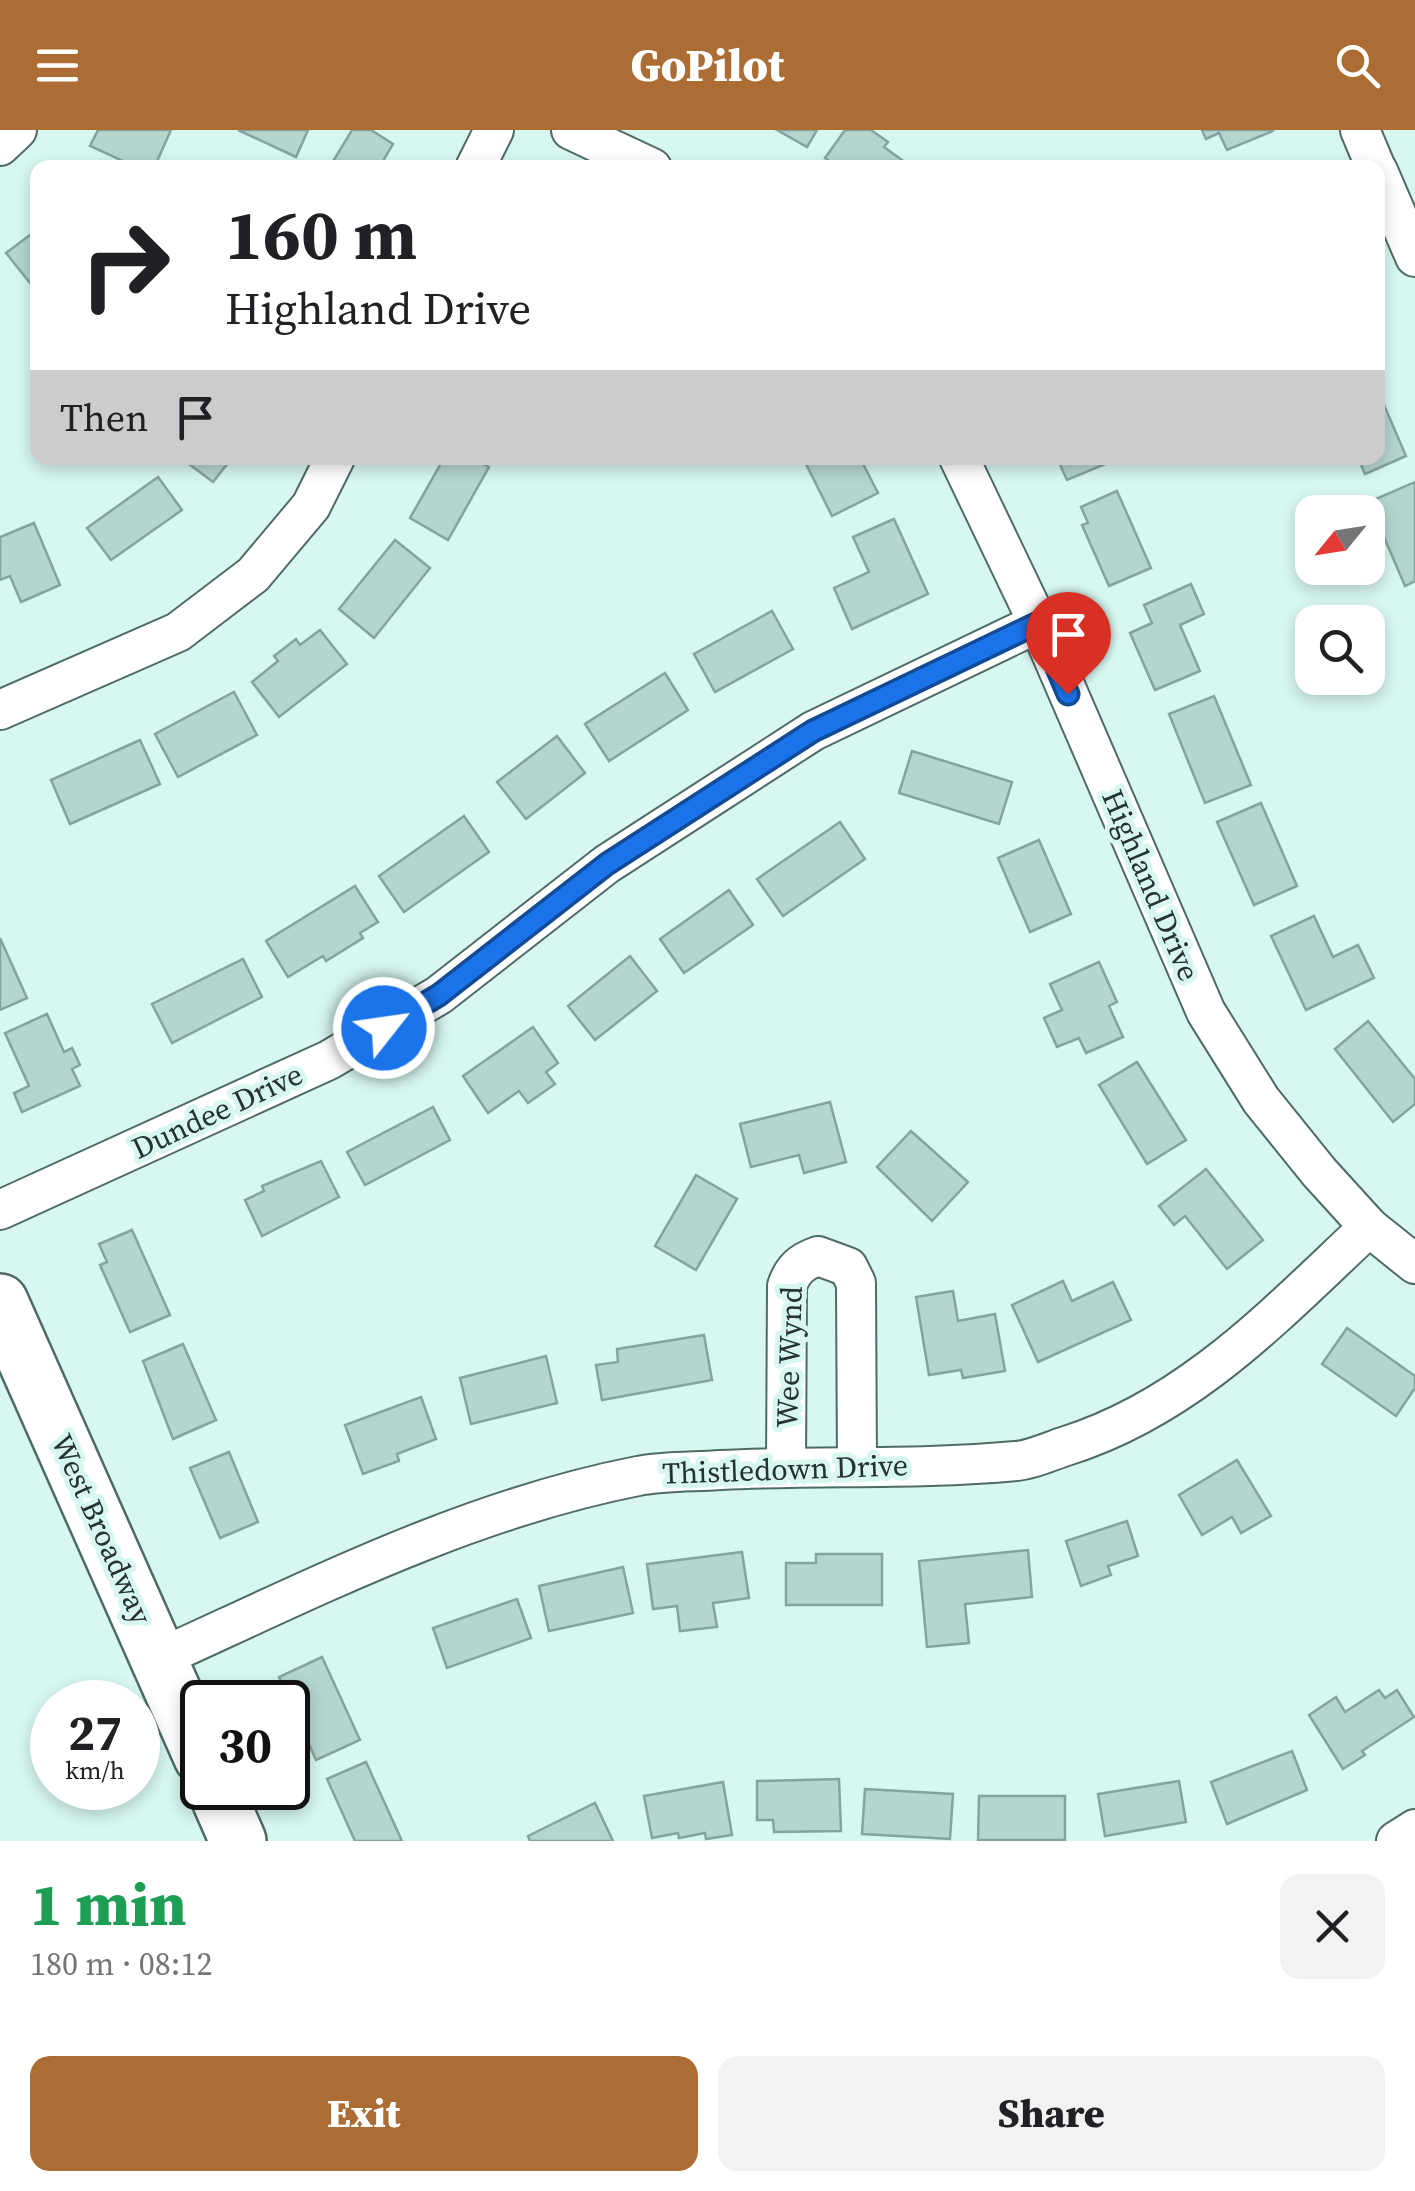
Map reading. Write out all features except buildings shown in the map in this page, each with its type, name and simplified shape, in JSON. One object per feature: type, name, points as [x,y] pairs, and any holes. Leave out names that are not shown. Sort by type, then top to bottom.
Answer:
[{"type":"main road","name":"West Broadway","points":[[0,1302],[180,1706]]},
{"type":"main road","points":[[225,1810],[238,1841]]},
{"type":"street","points":[[0,146],[17,130]]},
{"type":"street","points":[[480,160],[494,130]]},
{"type":"street","points":[[570,130],[635,160]]},
{"type":"street","points":[[1360,130],[1373,160]]},
{"type":"street","points":[[1385,187],[1415,256]]},
{"type":"street","points":[[0,710],[178,632],[253,575],[312,506],[332,465]]},
{"type":"street","name":"Highland Drive","points":[[962,465],[1038,623],[1206,1012],[1261,1100],[1368,1227],[1415,1264]]},
{"type":"street","name":"Dundee Drive","points":[[0,1210],[329,1060],[439,995],[607,864],[813,731],[1038,623]]},
{"type":"street","name":"Thistledown Drive","points":[[160,1658],[406,1546],[493,1512],[645,1475],[1020,1461],[1084,1440],[1127,1421],[1229,1358],[1368,1227]]},
{"type":"street","name":"Wee Wynd","points":[[786,1467],[787,1286],[792,1272],[804,1260],[818,1256],[848,1267],[856,1283],[857,1466]]},
{"type":"street","points":[[1396,1841],[1415,1829]]},
{"type":"route","points":[[384,1028],[439,995],[607,864],[813,731],[1038,623],[1068,694]]}]
